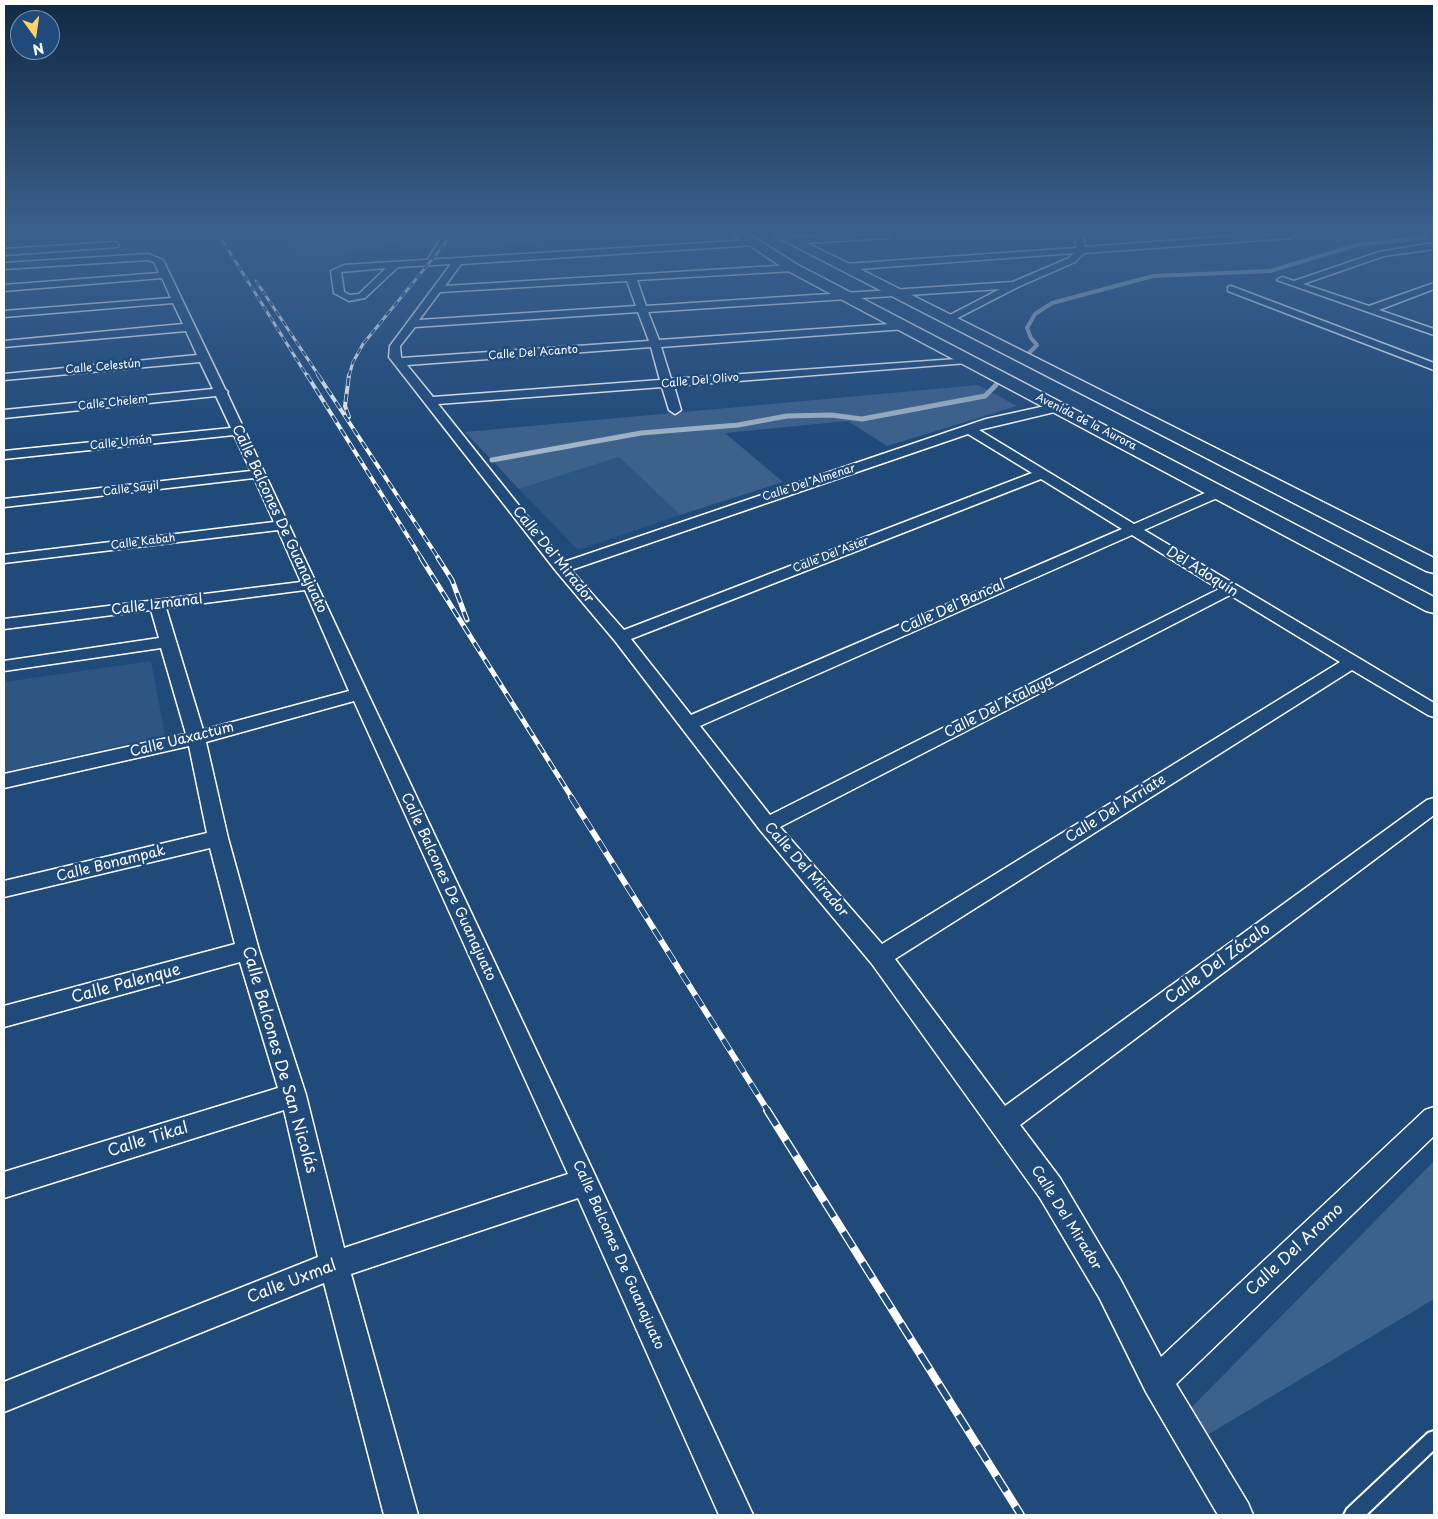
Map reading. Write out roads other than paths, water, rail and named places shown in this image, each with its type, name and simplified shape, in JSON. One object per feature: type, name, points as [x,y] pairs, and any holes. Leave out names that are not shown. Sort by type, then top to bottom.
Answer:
[{"type":"main road","name":"Avenida de la Aurora","points":[[867,306],[1434,606]]},
{"type":"main road","points":[[921,306],[1434,566]]},
{"type":"street","points":[[4,314],[105,306]]},
{"type":"street","name":"Calle Balcones De Guanajuato","points":[[181,306],[203,358],[222,392],[238,431],[585,1182],[736,1515]]},
{"type":"street","points":[[399,362],[395,357],[394,346],[425,306]]},
{"type":"street","points":[[641,306],[655,344],[675,410]]},
{"type":"street","points":[[411,324],[691,306]]},
{"type":"street","points":[[948,320],[975,306]]},
{"type":"street","points":[[1278,306],[1434,366]]},
{"type":"street","points":[[1356,306],[1434,332]]},
{"type":"street","points":[[1368,310],[1379,306]]},
{"type":"street","name":"Calle Del Acanto","points":[[399,362],[905,326]]},
{"type":"street","points":[[4,344],[190,327]]},
{"type":"street","name":"Calle Celestún","points":[[4,377],[203,358]]},
{"type":"street","name":"Calle Del Olivo","points":[[432,402],[968,360]]},
{"type":"street","name":"Calle Del Mirador","points":[[399,362],[561,568],[621,637],[767,825],[880,957],[1050,1188],[1110,1289],[1157,1381],[1236,1515]]},
{"type":"street","name":"Calle Chelem","points":[[4,414],[222,392]]},
{"type":"street","name":"Calle Del Almenar","points":[[561,568],[792,488],[1000,419],[1060,407]]},
{"type":"street","name":"Del Adoquín","points":[[971,430],[1230,589],[1434,711]]},
{"type":"street","name":"Calle Umán","points":[[4,455],[238,431]]},
{"type":"street","name":"Calle Sayil","points":[[4,504],[258,474]]},
{"type":"street","name":"Calle Del Aster","points":[[621,637],[1042,474]]},
{"type":"street","name":"Calle Del Bancal","points":[[688,724],[1132,528],[1219,492]]},
{"type":"street","name":"Calle Kabah","points":[[4,559],[283,525]]},
{"type":"street","name":"Calle Izmanal","points":[[4,624],[310,584]]},
{"type":"street","name":"Calle Del Atalaya","points":[[767,825],[1230,589]]},
{"type":"street","name":"Calle Balcones De San Nicolás","points":[[157,605],[196,738],[218,838],[248,950],[293,1094],[334,1265],[401,1515]]},
{"type":"street","points":[[4,666],[168,642]]},
{"type":"street","name":"Calle Del Arriate","points":[[880,957],[1352,662]]},
{"type":"street","name":"Calle Uaxactum","points":[[4,781],[196,738],[359,694]]},
{"type":"street","name":"Calle Del Zócalo","points":[[1002,1123],[1434,806]]},
{"type":"street","name":"Calle Bonampak","points":[[4,889],[218,838]]},
{"type":"street","name":"Calle Palenque","points":[[4,1017],[248,950]]},
{"type":"street","name":"Calle Tikal","points":[[4,1185],[293,1094]]},
{"type":"street","name":"Calle Del Aromo","points":[[1157,1381],[1434,1119]]},
{"type":"street","name":"Calle Uxmal","points":[[4,1397],[334,1265],[585,1182]]},
{"type":"lane","points":[[1354,1515],[1434,1440]]},
{"type":"waterway","points":[[1029,353],[1037,345],[1031,338],[1027,328],[1035,314],[1048,306]]},
{"type":"waterway","points":[[492,460],[641,433],[738,425],[787,416],[831,415],[862,419],[985,396],[996,385]]},
{"type":"railway","points":[[263,306],[307,376]]},
{"type":"railway","points":[[273,306],[319,376]]},
{"type":"railway","points":[[349,376],[353,362],[363,344],[394,306]]},
{"type":"railway","points":[[307,375],[422,559]]},
{"type":"railway","points":[[318,375],[439,559]]},
{"type":"railway","points":[[349,375],[345,406],[349,417]]},
{"type":"railway","points":[[421,558],[572,798]]},
{"type":"railway","points":[[438,558],[452,580],[467,620]]},
{"type":"railway","points":[[571,797],[768,1111]]},
{"type":"railway","points":[[767,1110],[1021,1515]]}]
